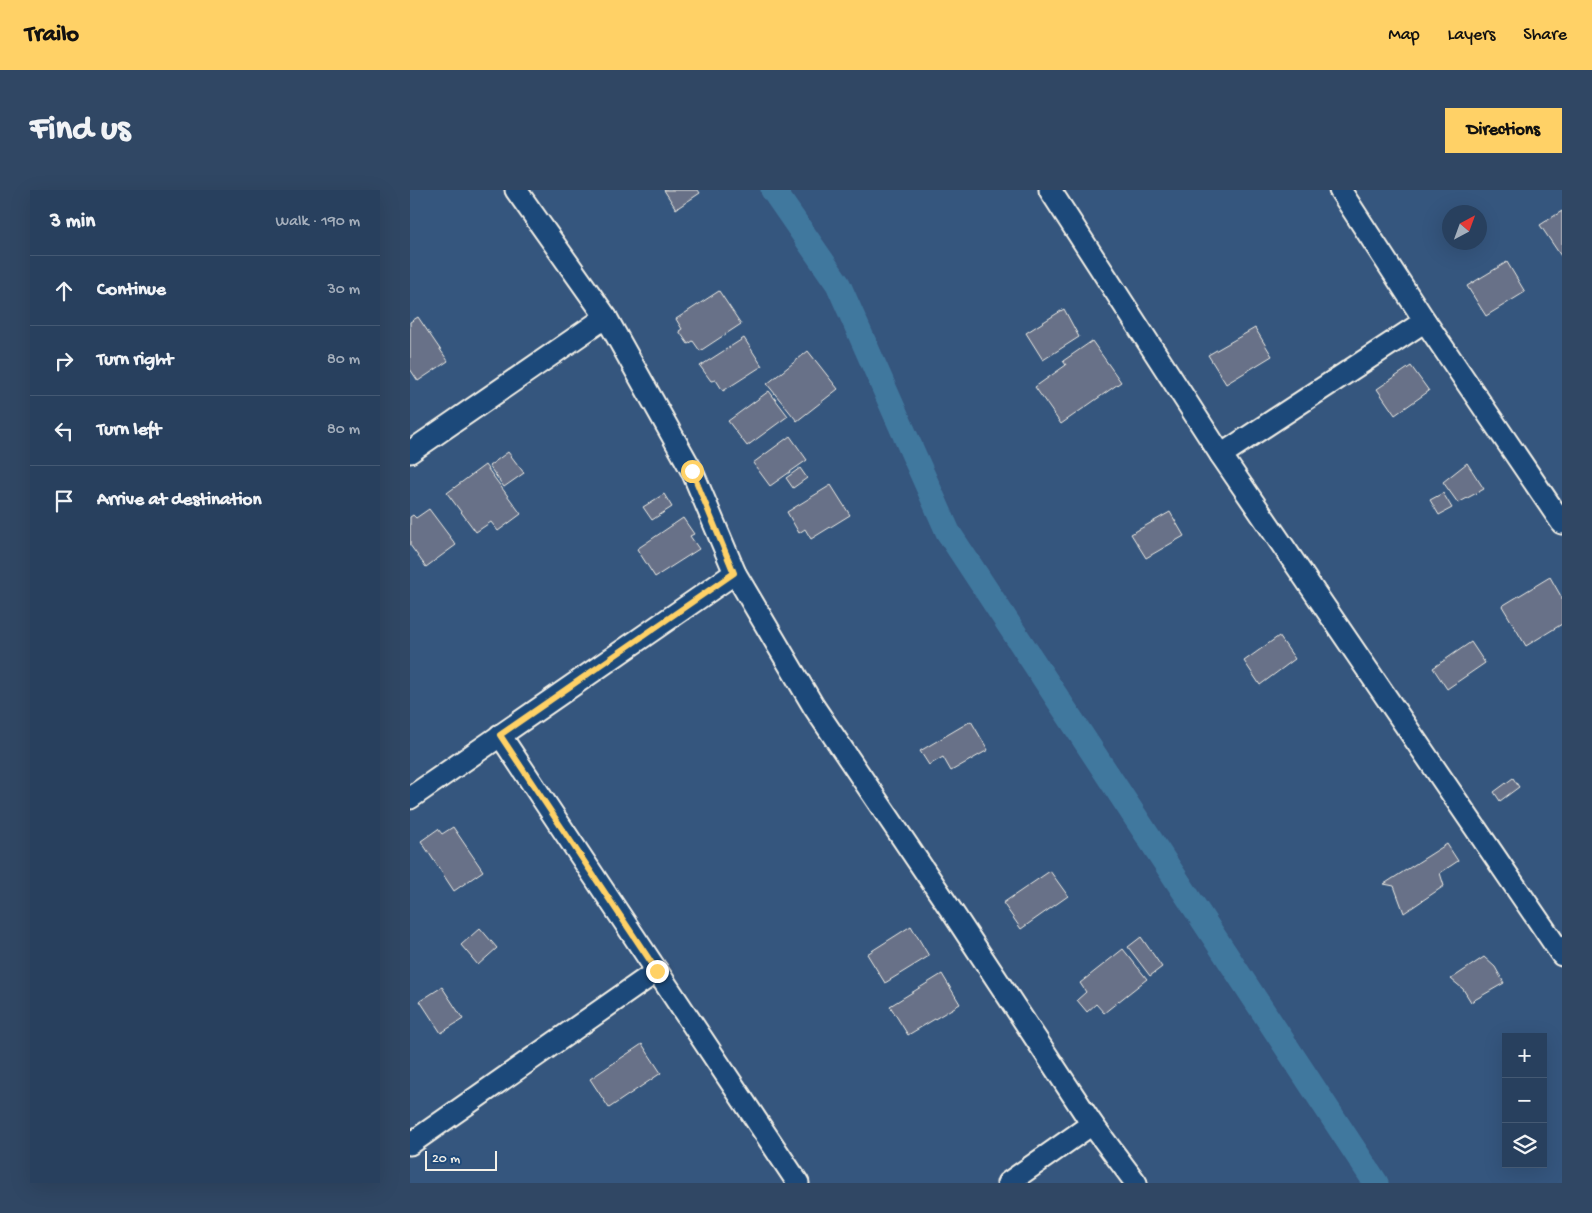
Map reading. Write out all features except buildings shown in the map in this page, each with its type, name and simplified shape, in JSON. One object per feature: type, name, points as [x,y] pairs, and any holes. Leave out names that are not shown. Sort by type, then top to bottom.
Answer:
[{"type":"street","points":[[516,190],[606,317],[692,471],[734,573],[814,707],[1092,1124],[1136,1183]]},
{"type":"street","points":[[1050,190],[1221,455],[1562,955]]},
{"type":"street","points":[[1340,190],[1425,321],[1560,515]]},
{"type":"street","points":[[410,452],[606,317]]},
{"type":"street","points":[[1221,455],[1425,321]]},
{"type":"street","points":[[410,798],[734,573]]},
{"type":"street","points":[[500,735],[798,1183]]},
{"type":"street","points":[[410,1144],[657,971]]},
{"type":"street","points":[[1008,1183],[1092,1124]]},
{"type":"waterway","points":[[773,190],[838,284],[948,532],[1376,1183]]},
{"type":"route","points":[[657,971],[500,735],[734,573],[692,471]]}]
